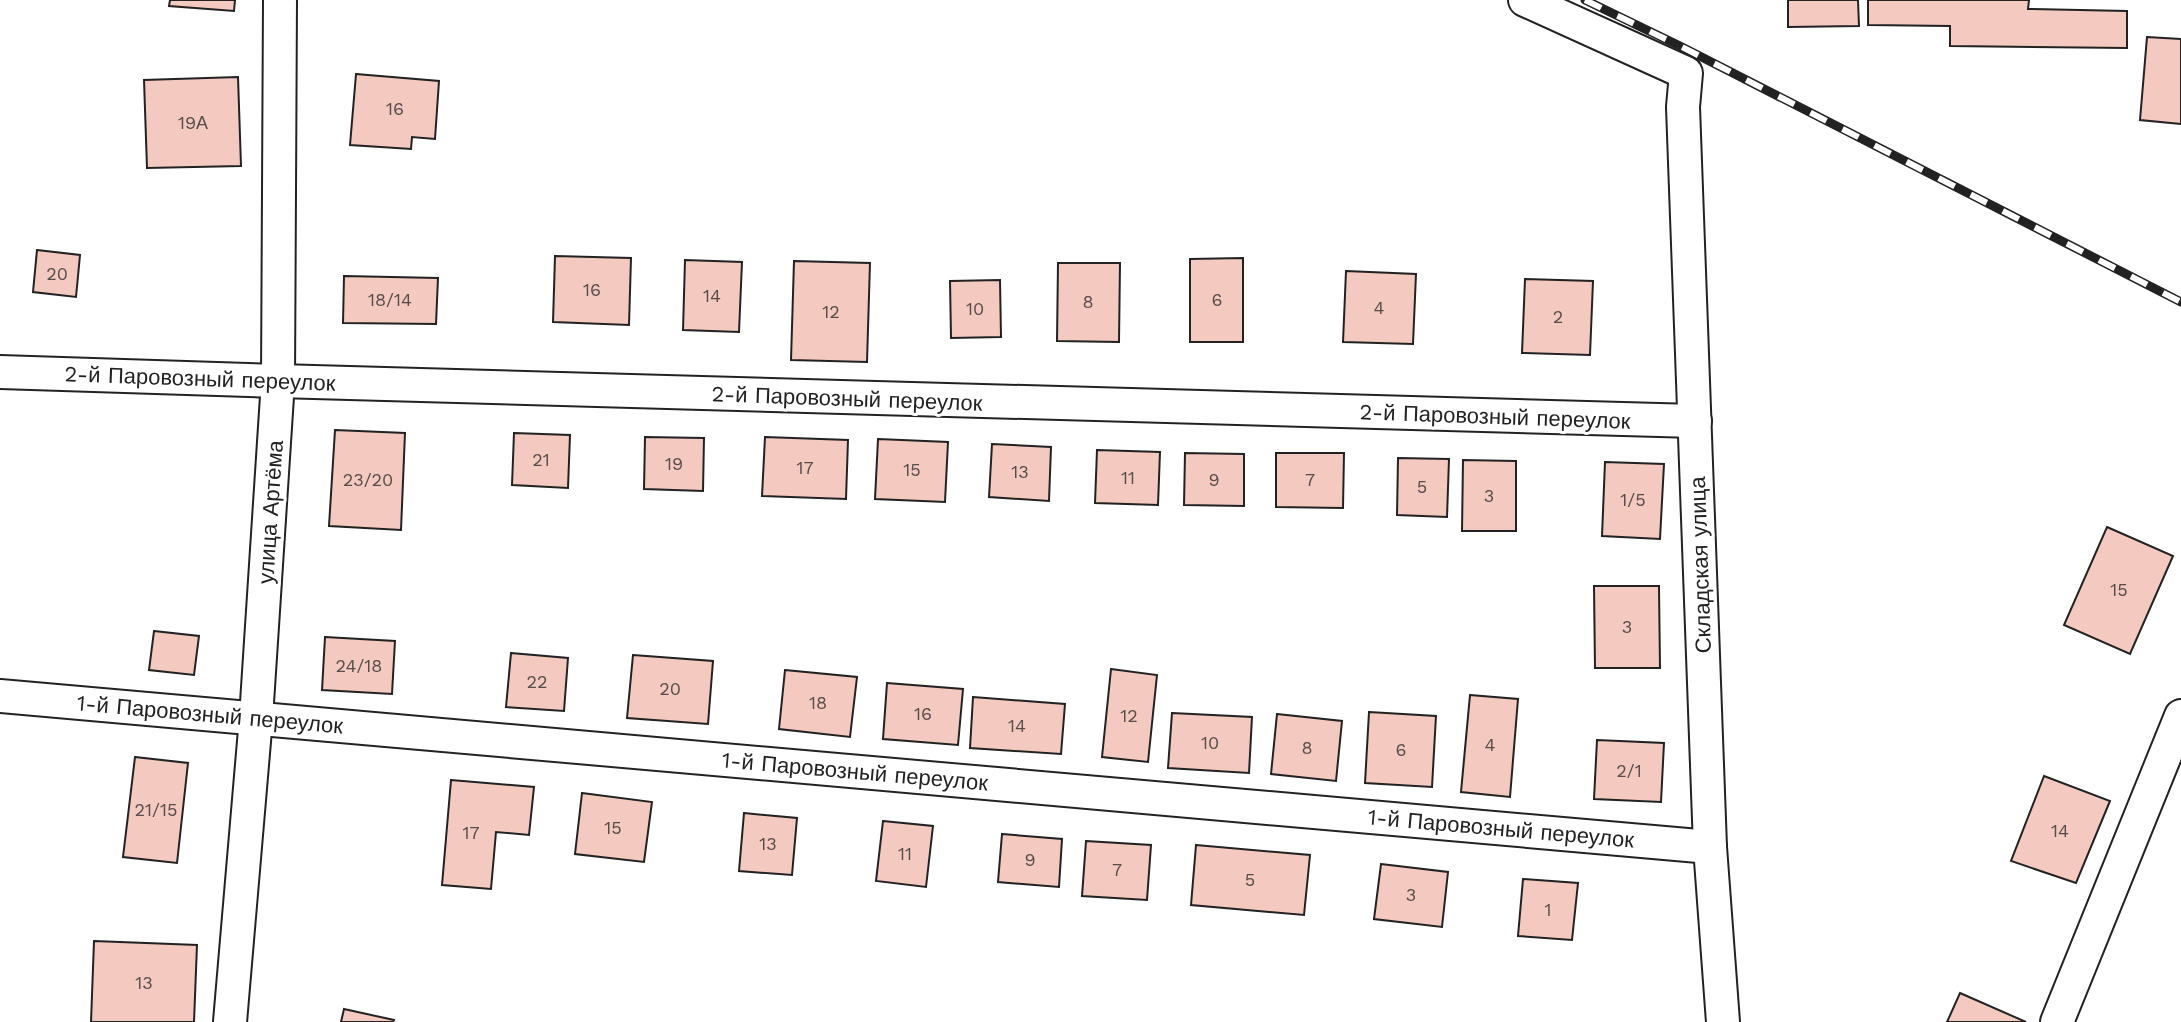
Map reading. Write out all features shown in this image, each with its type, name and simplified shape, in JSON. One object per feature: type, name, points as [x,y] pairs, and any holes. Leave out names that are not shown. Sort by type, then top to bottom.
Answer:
[{"type":"street","name":"улица Артёма","points":[[230,1022],[256,718],[278,381],[280,0]]},
{"type":"street","name":"Складская улица","points":[[1525,0],[1686,73],[1683,107],[1710,847],[1723,1022]]},
{"type":"street","name":"2-й Паровозный переулок","points":[[0,372],[1695,421]]},
{"type":"street","name":"1-й Паровозный переулок","points":[[0,696],[1710,847]]},
{"type":"street","points":[[2057,1022],[2181,716]]},
{"type":"building","points":[[170,0],[235,0],[234,11],[169,6]]},
{"type":"building","points":[[1788,0],[1858,0],[1859,26],[1788,27]]},
{"type":"building","points":[[1868,0],[2029,0],[2028,9],[2127,11],[2127,48],[1950,46],[1950,26],[1868,25]]},
{"type":"building","points":[[2147,37],[2181,39],[2181,124],[2140,120]]},
{"type":"building","points":[[356,74],[439,81],[435,139],[412,137],[411,149],[350,145]]},
{"type":"building","points":[[238,77],[241,166],[147,168],[144,80]]},
{"type":"building","points":[[37,250],[80,255],[76,297],[33,292]]},
{"type":"building","points":[[555,256],[631,258],[629,325],[553,322]]},
{"type":"building","points":[[1243,258],[1243,342],[1190,342],[1190,259]]},
{"type":"building","points":[[685,260],[742,262],[739,332],[683,330]]},
{"type":"building","points":[[794,261],[870,263],[867,362],[791,360]]},
{"type":"building","points":[[1058,263],[1120,263],[1119,342],[1057,341]]},
{"type":"building","points":[[1346,271],[1416,274],[1413,344],[1343,342]]},
{"type":"building","points":[[344,276],[438,278],[436,324],[343,323]]},
{"type":"building","points":[[1525,279],[1593,281],[1590,355],[1522,353]]},
{"type":"building","points":[[1000,280],[1001,337],[951,338],[950,281]]},
{"type":"building","points":[[335,430],[405,433],[401,530],[329,526]]},
{"type":"building","points":[[514,433],[570,435],[568,488],[512,485]]},
{"type":"building","points":[[645,437],[704,438],[703,491],[644,489]]},
{"type":"building","points":[[765,437],[848,440],[846,499],[762,496]]},
{"type":"building","points":[[878,439],[948,442],[945,502],[875,499]]},
{"type":"building","points":[[992,444],[1051,447],[1049,501],[989,497]]},
{"type":"building","points":[[1097,450],[1160,452],[1158,505],[1095,503]]},
{"type":"building","points":[[1185,453],[1244,454],[1244,506],[1184,505]]},
{"type":"building","points":[[1276,453],[1344,453],[1343,508],[1276,507]]},
{"type":"building","points":[[1398,458],[1449,459],[1447,517],[1397,515]]},
{"type":"building","points":[[1463,460],[1516,461],[1516,531],[1462,531]]},
{"type":"building","points":[[1605,462],[1664,464],[1660,539],[1602,536]]},
{"type":"building","points":[[2107,527],[2173,556],[2130,654],[2064,625]]},
{"type":"building","points":[[1594,586],[1659,586],[1660,668],[1595,668]]},
{"type":"building","points":[[154,631],[199,636],[194,675],[149,670]]},
{"type":"building","points":[[325,637],[395,641],[392,694],[322,690]]},
{"type":"building","points":[[511,653],[568,658],[564,711],[506,707]]},
{"type":"building","points":[[633,655],[713,661],[708,724],[627,718]]},
{"type":"building","points":[[1111,669],[1157,675],[1148,762],[1102,757]]},
{"type":"building","points":[[785,670],[857,677],[850,737],[779,729]]},
{"type":"building","points":[[887,683],[963,689],[958,745],[883,739]]},
{"type":"building","points":[[1470,695],[1518,699],[1510,797],[1461,792]]},
{"type":"building","points":[[973,697],[1065,704],[1061,754],[970,748]]},
{"type":"building","points":[[1369,712],[1436,716],[1432,787],[1365,783]]},
{"type":"building","points":[[1172,713],[1252,717],[1249,773],[1168,768]]},
{"type":"building","points":[[1277,714],[1342,721],[1336,781],[1271,774]]},
{"type":"building","points":[[1597,740],[1664,743],[1661,802],[1594,799]]},
{"type":"building","points":[[135,757],[188,763],[177,863],[123,857]]},
{"type":"building","points":[[2044,776],[2110,801],[2076,883],[2011,861]]},
{"type":"building","points":[[451,780],[534,787],[529,835],[496,832],[491,889],[442,885]]},
{"type":"building","points":[[582,793],[652,802],[644,862],[575,854]]},
{"type":"building","points":[[744,813],[797,818],[792,875],[739,871]]},
{"type":"building","points":[[883,821],[933,826],[926,887],[876,881]]},
{"type":"building","points":[[1002,834],[1062,839],[1059,887],[998,882]]},
{"type":"building","points":[[1086,841],[1151,845],[1147,900],[1082,896]]},
{"type":"building","points":[[1196,845],[1310,855],[1304,915],[1191,905]]},
{"type":"building","points":[[1381,864],[1448,872],[1442,927],[1374,919]]},
{"type":"building","points":[[1523,879],[1578,883],[1572,940],[1518,936]]},
{"type":"building","points":[[94,941],[197,945],[194,1022],[91,1022]]},
{"type":"building","points":[[1960,993],[2026,1022],[1947,1022]]},
{"type":"building","points":[[344,1009],[394,1020],[341,1022]]},
{"type":"railway","points":[[1585,0],[2181,302]]}]
